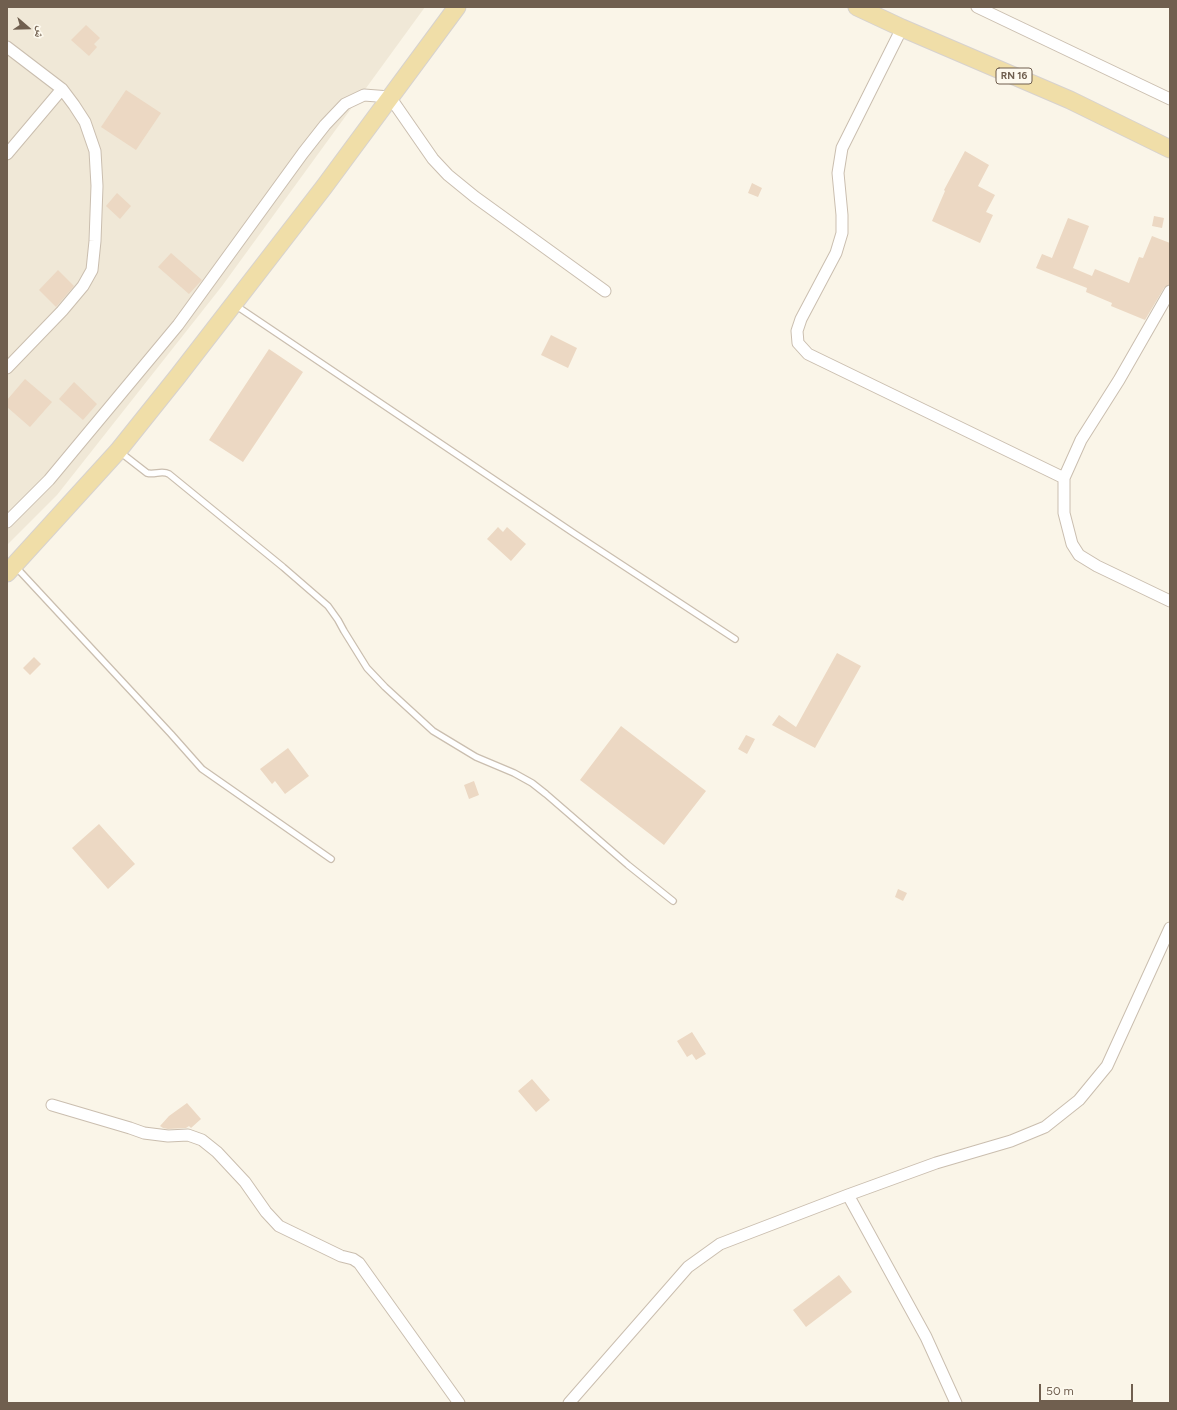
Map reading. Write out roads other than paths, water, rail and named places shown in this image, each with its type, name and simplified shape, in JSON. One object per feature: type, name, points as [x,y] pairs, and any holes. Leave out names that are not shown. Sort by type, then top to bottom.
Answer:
[{"type":"main road","points":[[11,569],[118,451],[178,376],[324,187],[457,7]]},
{"type":"main road","name":"RN 16","points":[[857,7],[902,28],[1070,100],[1170,149]]},
{"type":"street","points":[[977,7],[1170,99]]},
{"type":"street","points":[[902,28],[842,148],[838,173],[842,233],[836,253],[797,331],[798,343],[808,354],[1064,478]]},
{"type":"street","points":[[7,47],[62,89],[85,122],[95,151],[96,201],[95,240],[92,270],[83,286],[62,311],[7,368]]},
{"type":"street","points":[[7,154],[62,89]]},
{"type":"street","points":[[7,522],[49,480],[178,325],[325,125],[345,104],[364,95],[390,97],[433,159],[448,175],[475,197],[605,291]]},
{"type":"street","points":[[1170,291],[1119,380],[1081,440],[1064,478],[1064,513],[1072,544],[1079,555],[1097,566],[1170,601]]},
{"type":"street","points":[[569,1403],[688,1267],[720,1244],[936,1163],[1011,1140],[1045,1127],[1079,1100],[1107,1066],[1170,928]]},
{"type":"street","points":[[52,1105],[144,1133],[168,1136],[188,1135],[202,1140],[217,1152],[245,1182],[266,1212],[279,1226],[341,1256],[353,1259],[358,1263],[459,1403]]},
{"type":"street","points":[[848,1195],[926,1337],[956,1403]]},
{"type":"lane","points":[[233,303],[568,529],[735,639]]},
{"type":"lane","points":[[118,451],[147,473],[152,474],[164,472],[169,474],[283,567],[328,606],[367,668],[385,687],[433,731],[476,757],[514,773],[532,783],[628,865],[673,901]]},
{"type":"lane","points":[[11,569],[171,734],[202,769],[331,859]]}]
